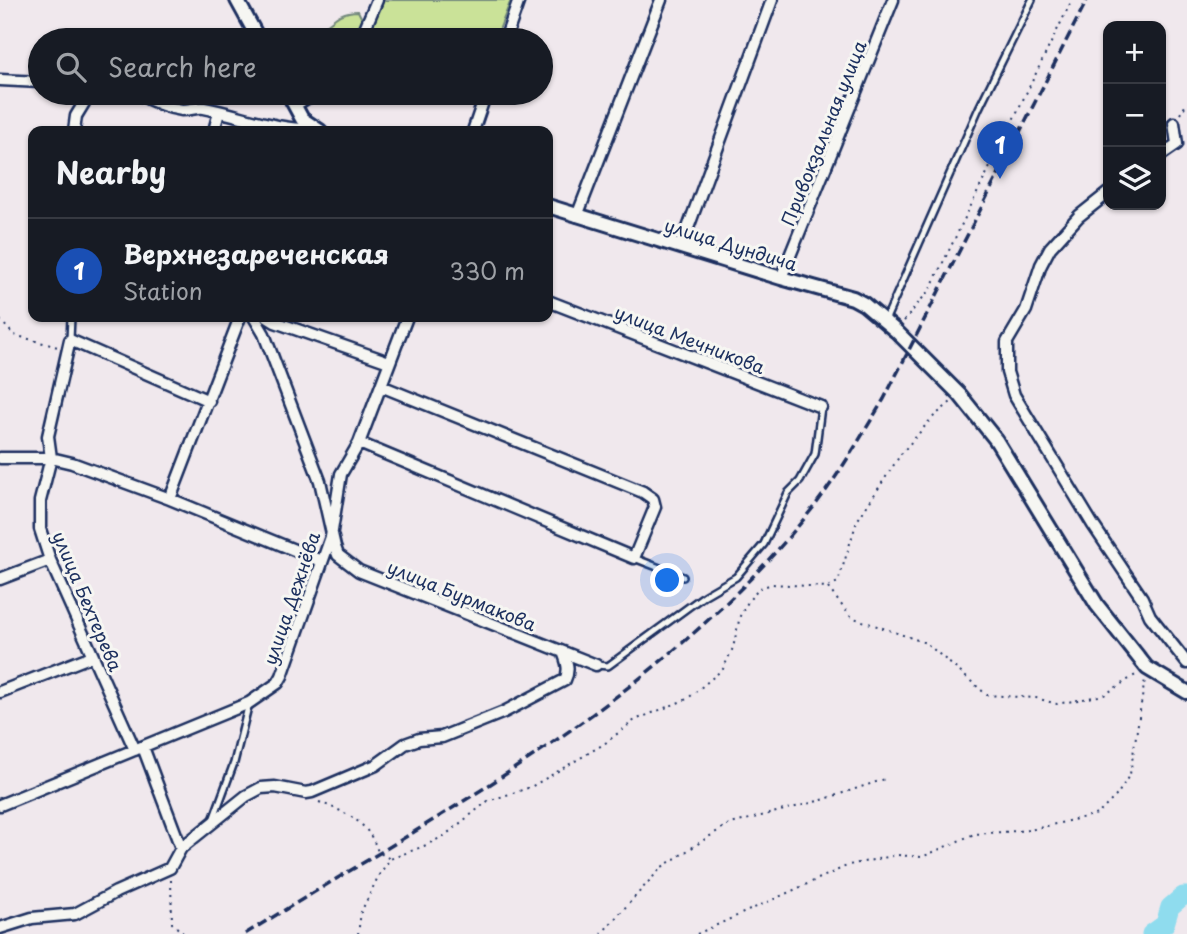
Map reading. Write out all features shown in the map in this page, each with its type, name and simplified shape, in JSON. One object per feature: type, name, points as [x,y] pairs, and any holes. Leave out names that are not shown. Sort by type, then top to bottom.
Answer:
[{"type":"street","points":[[237,0],[252,28]]},
{"type":"street","points":[[365,28],[377,0]]},
{"type":"street","points":[[509,28],[519,0]]},
{"type":"street","points":[[577,216],[661,0]]},
{"type":"street","points":[[681,247],[772,0]]},
{"type":"street","name":"Привокзальная улица","points":[[781,278],[892,0]]},
{"type":"street","points":[[0,80],[28,81]]},
{"type":"street","points":[[75,126],[76,116],[83,105]]},
{"type":"street","points":[[165,105],[184,110],[200,107],[273,126]]},
{"type":"street","points":[[295,105],[302,119],[312,126]]},
{"type":"street","points":[[475,126],[482,105]]},
{"type":"street","points":[[215,126],[219,112]]},
{"type":"street","points":[[1166,152],[1177,144],[1174,123]]},
{"type":"street","points":[[1103,196],[1079,216],[1050,248],[1041,265],[1026,310],[1007,342],[1007,372],[1014,395],[1093,525],[1142,598],[1150,616],[1187,663]]},
{"type":"street","name":"улица Дундича","points":[[553,208],[853,298],[885,321],[960,396],[1002,450],[1097,605],[1147,668]]},
{"type":"street","name":"улица Мечникова","points":[[553,303],[821,407]]},
{"type":"street","points":[[170,499],[238,322]]},
{"type":"street","points":[[257,322],[264,334],[320,481],[331,537]]},
{"type":"street","points":[[275,322],[389,362]]},
{"type":"street","name":"улица Дежнёва","points":[[0,805],[249,703],[278,683],[331,537],[341,474],[359,443],[405,322]]},
{"type":"street","points":[[69,345],[209,401]]},
{"type":"street","name":"улица Бехтерева","points":[[69,345],[48,436],[51,458],[40,501],[40,528],[50,560],[92,656],[139,749],[181,848]]},
{"type":"street","points":[[359,443],[634,558],[655,507],[653,499],[643,492],[381,386]]},
{"type":"street","points":[[0,458],[51,458],[72,463],[170,499],[321,561]]},
{"type":"street","name":"улица Бурмакова","points":[[331,537],[338,555],[359,570],[596,665]]},
{"type":"street","points":[[0,579],[50,560]]},
{"type":"street","points":[[0,928],[32,918],[75,914],[170,868],[181,848],[246,796],[261,788],[312,792],[376,765],[405,744],[419,738],[442,737],[504,712],[565,680],[568,675],[563,652]]},
{"type":"street","points":[[0,692],[92,656]]},
{"type":"street","points":[[1147,668],[1187,692]]},
{"type":"lane","points":[[885,321],[979,107],[1032,0]]},
{"type":"lane","points":[[69,345],[71,322]]},
{"type":"lane","points":[[596,665],[608,666],[705,595],[736,577],[764,544],[788,493],[800,481],[815,454],[821,407]]},
{"type":"lane","points":[[634,558],[684,577]]},
{"type":"lane","points":[[212,822],[234,763],[249,703]]},
{"type":"path","points":[[897,331],[930,289],[1072,0]]},
{"type":"path","points":[[1174,123],[1187,103]]},
{"type":"path","points":[[0,320],[14,335],[69,345]]},
{"type":"path","points":[[358,934],[361,912],[390,859],[444,836],[488,801],[531,787],[604,744],[635,720],[687,699],[723,669],[733,648],[740,615],[760,588],[772,584],[827,587],[838,582],[857,521],[901,454],[932,418],[960,396]]},
{"type":"path","points":[[827,587],[851,618],[926,643],[987,695],[1036,698],[1057,704],[1104,695],[1147,668]]},
{"type":"path","points":[[697,934],[849,865],[897,855],[922,857],[974,834],[1030,830],[1098,814],[1117,795],[1130,774],[1147,668]]},
{"type":"path","points":[[601,934],[662,867],[727,825],[822,800],[888,778]]},
{"type":"path","points":[[315,801],[350,815],[373,837],[378,852],[390,859]]},
{"type":"path","points":[[170,868],[172,923],[184,934]]},
{"type":"green space","points":[[383,0],[511,0],[500,28],[372,28]]},
{"type":"green space","points":[[358,11],[365,25],[363,28],[321,28],[339,16]]},
{"type":"waterway","points":[[1151,934],[1165,924],[1170,907],[1183,896],[1187,896]]},
{"type":"railway","points":[[245,934],[396,843],[545,748],[617,696],[685,641],[749,580],[819,501],[884,399],[1087,0]]},
{"type":"place","name":"Верхнезареченская","points":[[1000,179]]}]
